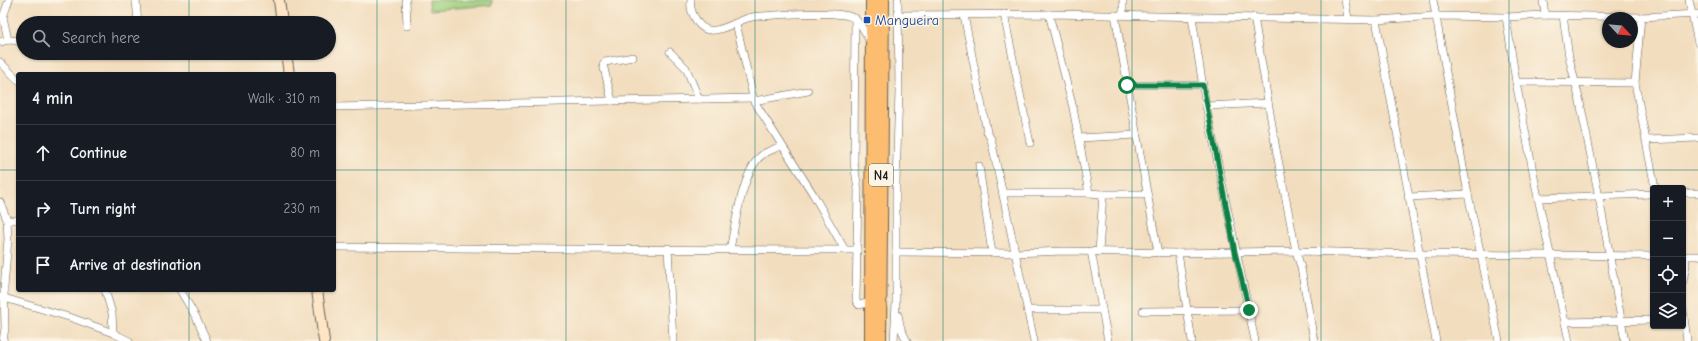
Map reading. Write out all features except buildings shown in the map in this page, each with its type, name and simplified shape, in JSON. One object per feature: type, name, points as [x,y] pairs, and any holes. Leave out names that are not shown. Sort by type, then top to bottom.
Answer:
[{"type":"highway","name":"N4","points":[[871,341],[872,0]]},
{"type":"highway","name":"N4","points":[[880,341],[883,0]]},
{"type":"main road","points":[[279,0],[281,16]]},
{"type":"main road","points":[[287,60],[289,72]]},
{"type":"main road","points":[[317,292],[324,341]]},
{"type":"street","points":[[8,40],[3,17],[9,0]]},
{"type":"street","points":[[136,0],[137,16]]},
{"type":"street","points":[[406,0],[407,26]]},
{"type":"street","points":[[692,0],[692,12],[696,21],[703,27],[711,30],[722,29],[747,18],[760,16],[841,14],[855,18],[872,45]]},
{"type":"street","points":[[894,341],[896,303],[899,92],[898,0]]},
{"type":"street","points":[[1123,0],[1123,16]]},
{"type":"street","points":[[1345,0],[1348,19]]},
{"type":"street","points":[[1433,0],[1468,194],[1499,341]]},
{"type":"street","points":[[1543,0],[1545,15]]},
{"type":"street","points":[[1690,0],[1695,14],[1698,43]]},
{"type":"street","points":[[1004,14],[1030,143]]},
{"type":"street","points":[[898,15],[1049,14],[1376,20],[1436,16],[1545,15],[1641,17],[1695,14]]},
{"type":"street","points":[[1049,14],[1069,93],[1089,193]]},
{"type":"street","points":[[964,15],[987,132],[991,139],[1034,341]]},
{"type":"street","points":[[1115,15],[1158,253]]},
{"type":"street","points":[[1506,16],[1516,82],[1538,198],[1569,341]]},
{"type":"street","points":[[1563,16],[1569,56],[1599,197],[1625,341]]},
{"type":"street","points":[[1192,17],[1206,106],[1235,252],[1255,341]]},
{"type":"street","points":[[1254,17],[1259,37],[1268,103],[1314,341]]},
{"type":"street","points":[[1641,17],[1635,83],[1654,185]]},
{"type":"street","points":[[855,18],[854,163],[858,190],[856,301],[859,305],[871,302]]},
{"type":"street","points":[[1376,20],[1436,341]]},
{"type":"street","points":[[736,23],[754,100],[781,146],[813,194],[845,250]]},
{"type":"street","points":[[0,42],[8,40],[16,41]]},
{"type":"street","points":[[670,52],[686,68],[699,99]]},
{"type":"street","points":[[612,102],[603,64],[605,62],[634,57]]},
{"type":"street","points":[[0,62],[16,78]]},
{"type":"street","points":[[1516,82],[1576,84],[1635,83]]},
{"type":"street","points":[[1127,85],[1203,85]]},
{"type":"street","points":[[336,107],[699,99],[754,100],[808,91]]},
{"type":"street","points":[[1206,106],[1268,103]]},
{"type":"street","points":[[1079,138],[1136,135]]},
{"type":"street","points":[[1647,140],[1698,138]]},
{"type":"street","points":[[730,249],[739,204],[751,170],[762,155],[781,146]]},
{"type":"street","points":[[979,166],[992,253]]},
{"type":"street","points":[[1003,193],[1147,194]]},
{"type":"street","points":[[1686,193],[1698,193]]},
{"type":"street","points":[[1099,252],[1103,194]]},
{"type":"street","points":[[1408,197],[1468,194]]},
{"type":"street","points":[[1538,198],[1650,194]]},
{"type":"street","points":[[0,202],[7,220],[8,239],[2,297],[5,328],[3,341]]},
{"type":"street","points":[[7,220],[16,220]]},
{"type":"street","points":[[336,247],[577,250],[668,248],[857,250]]},
{"type":"street","points":[[668,248],[673,341]]},
{"type":"street","points":[[896,252],[992,253],[1091,251],[1178,253],[1296,251],[1550,256],[1650,256]]},
{"type":"street","points":[[1091,251],[1108,341]]},
{"type":"street","points":[[1178,253],[1192,341]]},
{"type":"street","points":[[1686,256],[1698,256]]},
{"type":"street","points":[[106,292],[112,314],[113,333]]},
{"type":"street","points":[[181,292],[196,317],[207,341]]},
{"type":"street","points":[[2,297],[72,318],[113,333],[129,341]]},
{"type":"street","points":[[896,303],[901,329],[908,341]]},
{"type":"street","points":[[1028,310],[1102,310]]},
{"type":"street","points":[[1144,311],[1249,310]]},
{"type":"street","points":[[1565,322],[1650,320]]},
{"type":"street","points":[[1685,329],[1687,341]]},
{"type":"green space","points":[[429,0],[492,0],[492,5],[430,10]]},
{"type":"place","name":"Mangueira","points":[[867,20]]},
{"type":"route","points":[[1127,85],[1203,85],[1235,252],[1249,310]]}]
